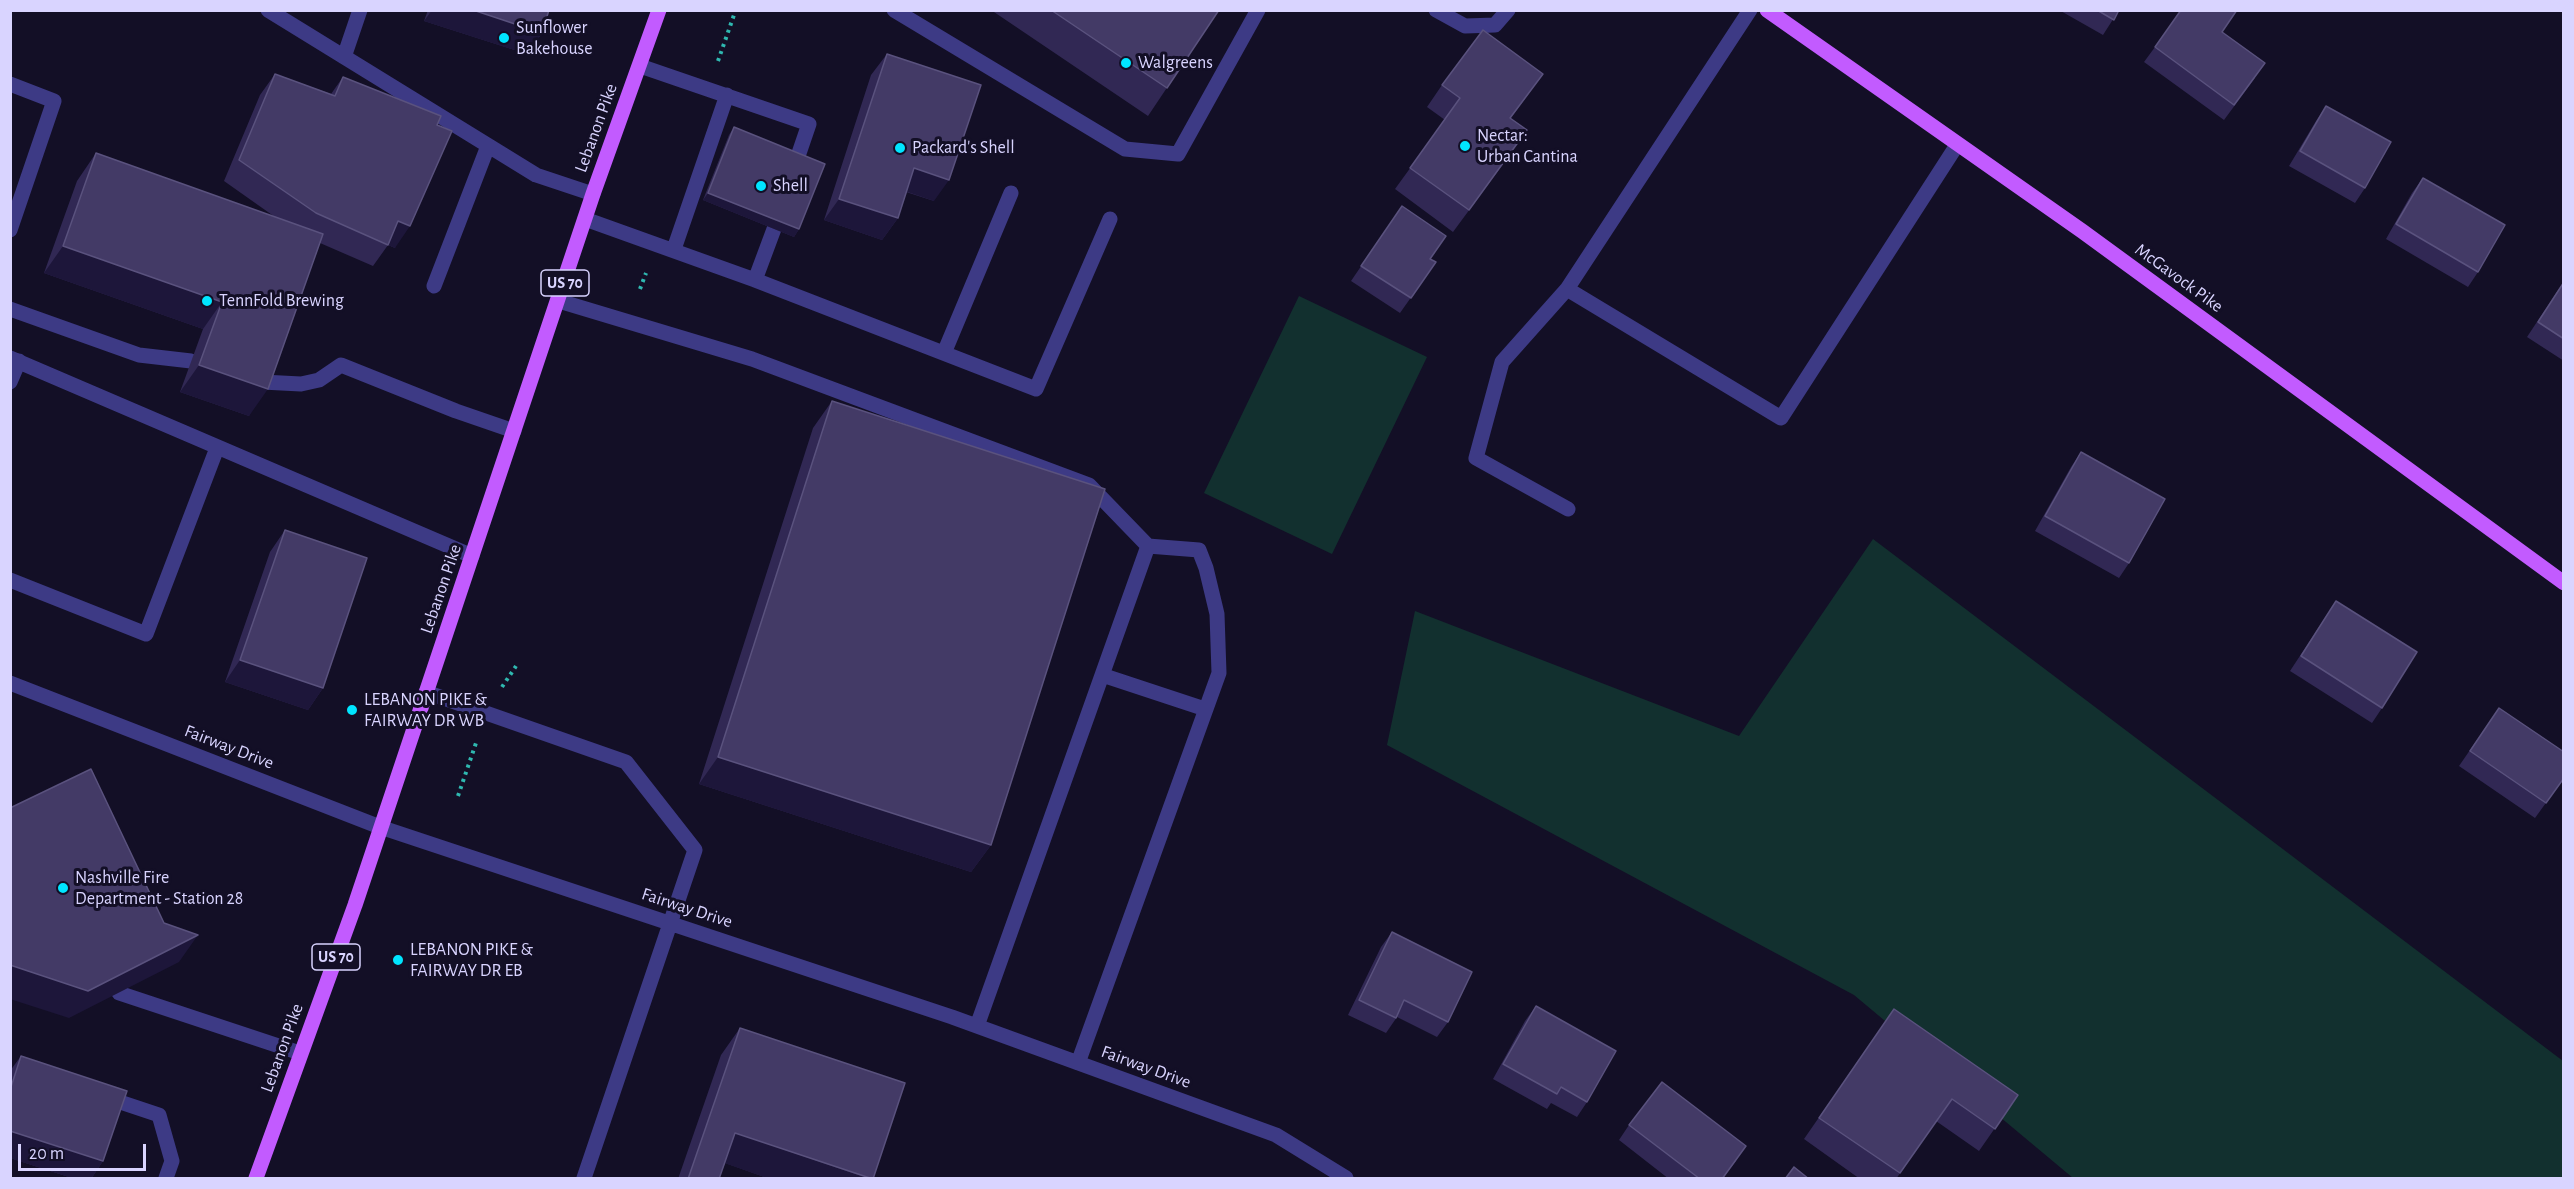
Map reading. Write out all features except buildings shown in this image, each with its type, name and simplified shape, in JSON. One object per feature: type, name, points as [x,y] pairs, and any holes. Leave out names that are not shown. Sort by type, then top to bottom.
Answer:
[{"type":"main road","name":"Lebanon Pike","points":[[256,1179],[355,905],[560,301],[593,194],[659,10]]},
{"type":"main road","name":"McGavock Pike","points":[[1767,10],[2082,231],[2564,583]]},
{"type":"street","points":[[268,10],[536,175],[593,194]]},
{"type":"street","points":[[344,57],[360,10]]},
{"type":"street","points":[[894,10],[1125,149],[1178,154],[1258,10]]},
{"type":"street","points":[[1436,10],[1465,26],[1495,25],[1508,10]]},
{"type":"street","points":[[1568,509],[1476,458],[1502,362],[1567,289],[1750,10]]},
{"type":"street","points":[[639,66],[809,124],[796,162]]},
{"type":"street","points":[[10,84],[54,101],[10,230]]},
{"type":"street","points":[[674,249],[727,95]]},
{"type":"street","points":[[1567,289],[1781,418],[1957,145]]},
{"type":"street","points":[[434,286],[488,146]]},
{"type":"street","points":[[944,353],[1011,193]]},
{"type":"street","points":[[585,219],[674,249],[1036,389],[1110,219]]},
{"type":"street","points":[[755,280],[774,229]]},
{"type":"street","points":[[560,301],[752,359],[1089,485],[1148,546],[1199,550],[1206,568],[1217,614],[1218,673],[1078,1063]]},
{"type":"street","points":[[10,309],[139,355],[191,362]]},
{"type":"street","points":[[10,382],[15,359],[472,556]]},
{"type":"street","points":[[262,382],[301,384],[319,380],[341,365],[456,411],[514,431]]},
{"type":"street","points":[[10,580],[146,634],[217,448]]},
{"type":"street","points":[[977,1026],[1148,546]]},
{"type":"street","points":[[1102,675],[1205,709]]},
{"type":"street","name":"Fairway Drive","points":[[10,682],[380,827],[977,1026],[1276,1135],[1346,1179]]},
{"type":"street","points":[[426,692],[626,762],[695,850],[584,1179]]},
{"type":"street","points":[[119,993],[300,1053]]},
{"type":"street","points":[[95,1094],[159,1115],[172,1161],[166,1179]]},
{"type":"green space","points":[[1299,296],[1427,357],[1332,554],[1204,493]]},
{"type":"green space","points":[[1873,539],[2563,1061],[2563,1178],[2073,1178],[1854,995],[1387,745],[1415,611],[1739,736]]},
{"type":"place","name":"Sunflower Bakehouse","points":[[504,38]]},
{"type":"place","name":"Walgreens","points":[[1126,63]]},
{"type":"place","name":"Nectar: Urban Cantina","points":[[1465,146]]},
{"type":"place","name":"Packard's Shell","points":[[900,148]]},
{"type":"place","name":"Shell","points":[[761,186]]},
{"type":"place","name":"TennFold Brewing","points":[[207,301]]},
{"type":"place","name":"LEBANON PIKE & FAIRWAY DR WB","points":[[352,710]]},
{"type":"place","name":"Nashville Fire Department - Station 28","points":[[63,888]]},
{"type":"place","name":"LEBANON PIKE & FAIRWAY DR EB","points":[[398,960]]}]
